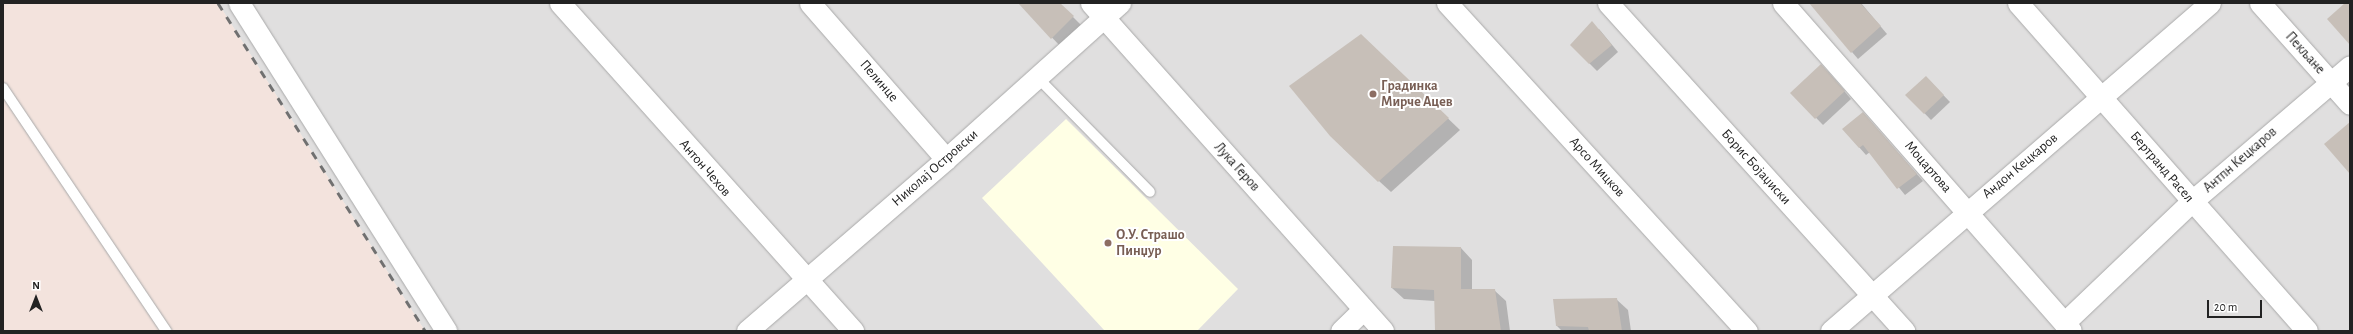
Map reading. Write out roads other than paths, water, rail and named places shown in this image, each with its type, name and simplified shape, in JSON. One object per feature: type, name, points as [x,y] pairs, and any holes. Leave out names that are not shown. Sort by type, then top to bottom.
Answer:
[{"type":"street","points":[[239,3],[446,331]]},
{"type":"street","name":"Антон Чехов","points":[[560,3],[853,331]]},
{"type":"street","name":"Пелинце","points":[[810,3],[946,159]]},
{"type":"street","name":"Николај Островски","points":[[747,331],[806,278],[946,159],[1037,77],[1097,10],[1120,3]]},
{"type":"street","name":"Арсо Мицков","points":[[1448,3],[1747,331]]},
{"type":"street","name":"Борис Бојаџиски","points":[[1608,3],[1904,331]]},
{"type":"street","name":"Моцартова","points":[[1783,3],[2068,327]]},
{"type":"street","name":"Бертранд Расел","points":[[2018,3],[2102,97],[2191,202],[2307,331]]},
{"type":"street","name":"Андон Кецкаров","points":[[1831,331],[1967,211],[2210,3]]},
{"type":"street","name":"Пекљане","points":[[2260,3],[2350,104]]},
{"type":"street","name":"Лука Геров","points":[[1097,10],[1383,331]]},
{"type":"street","name":"Антпн Кецкаров","points":[[2068,327],[2191,202],[2350,66]]},
{"type":"street","points":[[1341,331],[1364,310]]},
{"type":"lane","points":[[1037,77],[1150,192]]},
{"type":"lane","points":[[3,88],[166,331]]},
{"type":"railway","points":[[218,3],[425,331]]},
{"type":"place","name":"Градинка Мирче Ацев","points":[[1373,94]]},
{"type":"place","name":"О.У. Страшо Пинџур","points":[[1108,243]]}]
